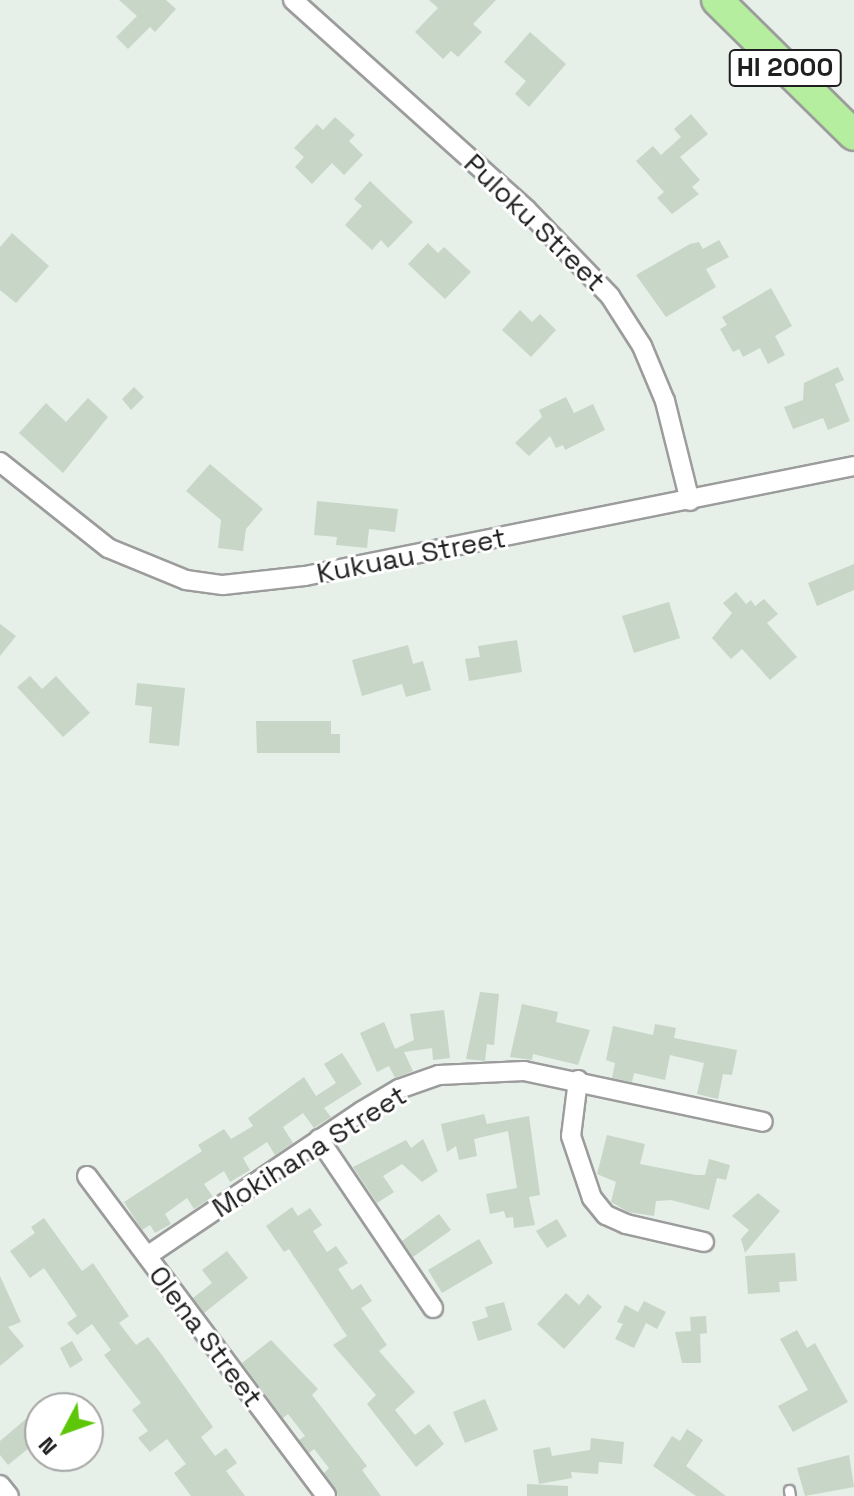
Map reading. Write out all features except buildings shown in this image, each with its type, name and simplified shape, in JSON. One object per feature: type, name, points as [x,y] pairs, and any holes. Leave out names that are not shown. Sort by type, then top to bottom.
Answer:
[{"type":"highway","name":"HI 2000","points":[[717,0],[854,135]]},
{"type":"street","name":"Puloku Street","points":[[293,0],[526,209],[610,296],[642,346],[665,401],[690,501]]},
{"type":"street","name":"Kukuau Street","points":[[0,462],[108,548],[186,580],[223,585],[291,578],[854,466]]},
{"type":"street","name":"Mokihana Street","points":[[147,1256],[319,1139],[399,1089],[439,1075],[481,1069],[578,1080],[763,1122]]},
{"type":"street","points":[[578,1080],[571,1136],[592,1198],[606,1215],[626,1224],[704,1242]]},
{"type":"street","points":[[319,1139],[433,1308]]},
{"type":"street","name":"Olena Street","points":[[87,1176],[326,1496]]},
{"type":"street","points":[[0,1485],[9,1496]]}]
